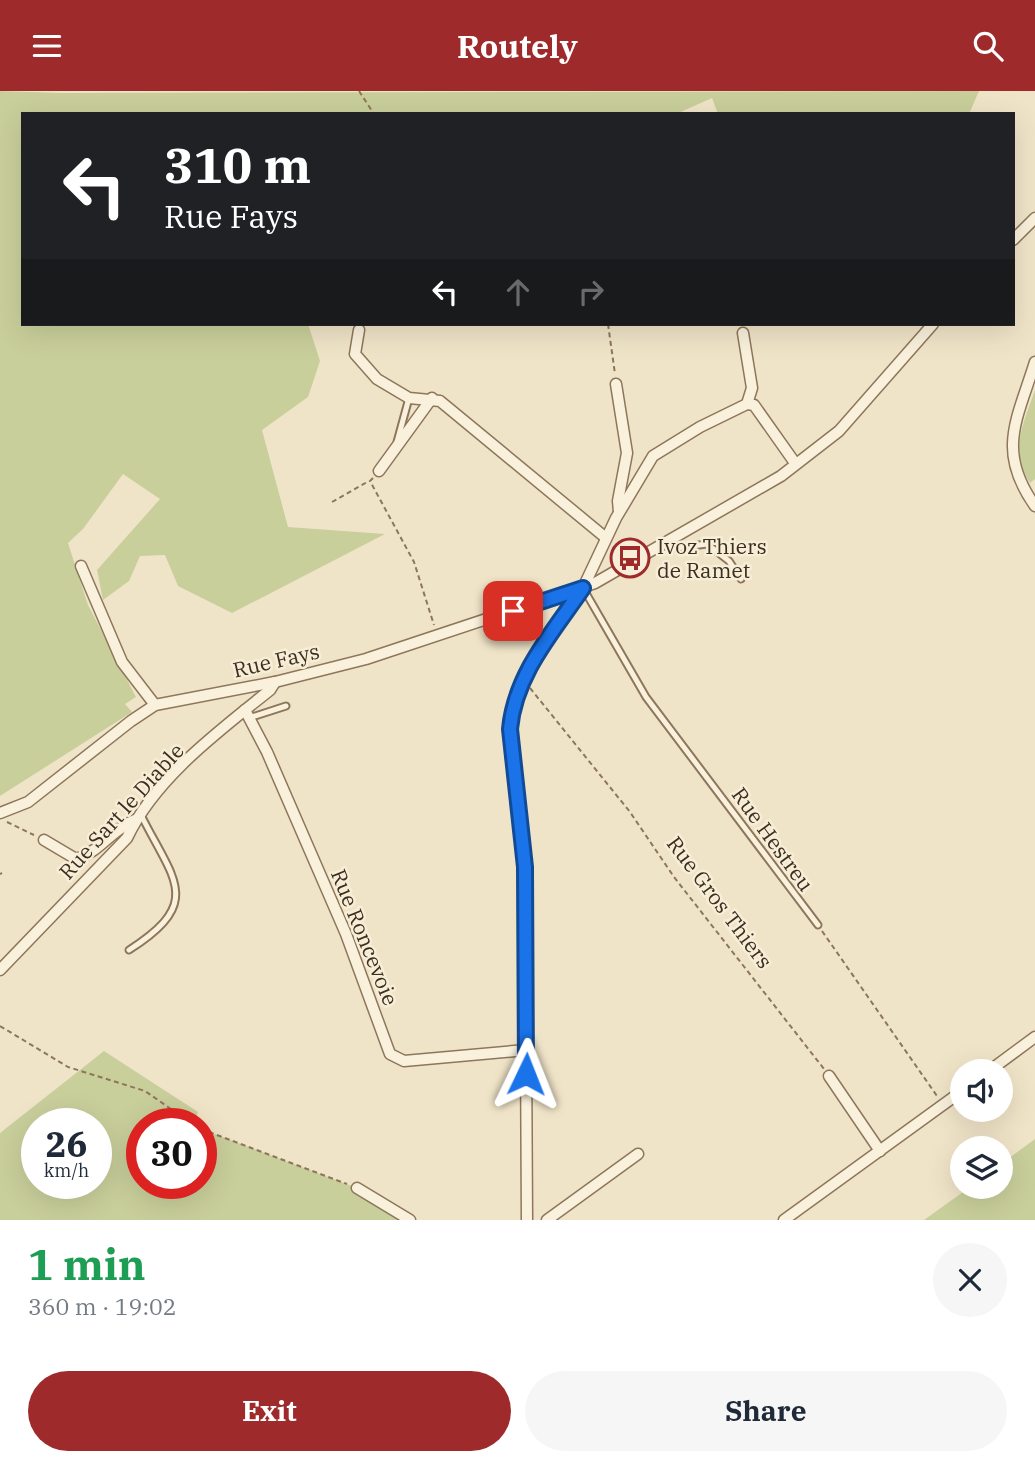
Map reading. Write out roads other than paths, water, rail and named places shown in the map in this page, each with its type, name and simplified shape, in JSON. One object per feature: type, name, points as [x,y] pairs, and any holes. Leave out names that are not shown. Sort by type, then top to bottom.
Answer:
[{"type":"street","points":[[1015,238],[1035,218]]},
{"type":"street","name":"Rue Fays","points":[[3,817],[27,803],[155,705],[275,682],[366,659],[583,588],[781,476],[839,431],[931,326]]},
{"type":"street","points":[[359,330],[355,354],[377,379],[409,398],[432,398],[606,538]]},
{"type":"street","points":[[743,333],[752,388],[747,404]]},
{"type":"street","points":[[1035,362],[1015,426],[1011,451],[1020,485],[1035,506]]},
{"type":"street","points":[[616,384],[627,453],[618,501],[620,512]]},
{"type":"street","points":[[379,471],[432,398]]},
{"type":"street","points":[[527,1220],[525,867],[510,729],[512,710],[522,680],[583,588],[606,538],[653,457],[700,427],[747,404],[754,405],[795,463]]},
{"type":"street","points":[[81,566],[122,662],[155,705]]},
{"type":"street","name":"Rue Sart le Diable","points":[[0,970],[127,838],[138,817],[172,777],[247,714],[275,682]]},
{"type":"street","name":"Rue Roncevoie","points":[[247,714],[267,752],[346,934],[390,1054],[404,1061],[526,1050]]},
{"type":"street","points":[[44,840],[76,859],[91,854],[138,817]]},
{"type":"street","points":[[1005,1059],[1035,1037]]},
{"type":"street","points":[[829,1076],[880,1151]]},
{"type":"street","points":[[784,1220],[950,1100]]},
{"type":"street","points":[[547,1220],[638,1154]]},
{"type":"street","points":[[357,1188],[411,1220]]},
{"type":"lane","points":[[397,445],[409,398]]},
{"type":"lane","points":[[668,541],[676,548],[707,544],[723,556],[741,579]]},
{"type":"lane","name":"Rue Hestreu","points":[[583,588],[646,697],[818,925]]},
{"type":"lane","points":[[247,714],[286,706]]},
{"type":"lane","points":[[129,950],[159,931],[174,910],[176,899],[176,887],[138,817]]},
{"type":"place","name":"Ivoz Thiers de Ramet","points":[[630,558]]}]
